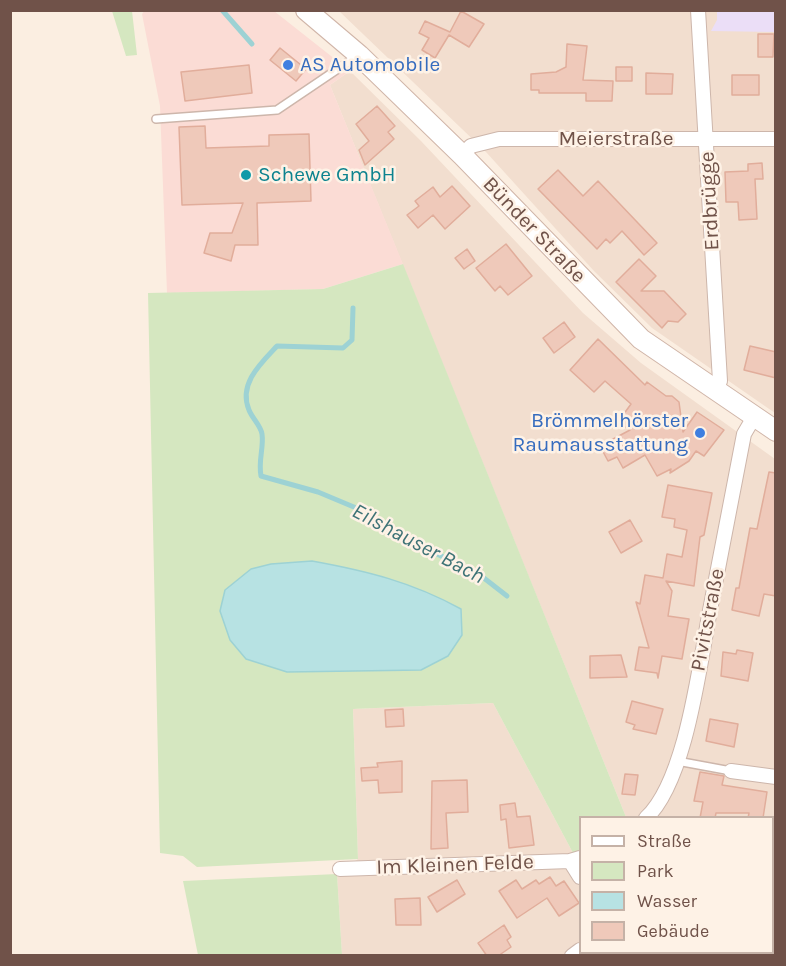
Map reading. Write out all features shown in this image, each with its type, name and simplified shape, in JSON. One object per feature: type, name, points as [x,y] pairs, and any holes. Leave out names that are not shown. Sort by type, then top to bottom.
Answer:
[{"type":"main road","name":"Bünder Straße","points":[[306,10],[359,55],[462,155],[641,339],[776,431]]},
{"type":"street","name":"Erdbrügge","points":[[698,10],[720,381],[715,390]]},
{"type":"street","name":"Meierstraße","points":[[462,155],[471,146],[499,139],[776,139]]},
{"type":"street","name":"Pivitstraße","points":[[648,816],[657,808],[677,761],[691,710],[744,434],[754,417]]},
{"type":"street","points":[[731,771],[776,777]]},
{"type":"street","name":"Im Kleinen Felde","points":[[340,869],[575,860]]},
{"type":"lane","points":[[156,119],[277,110],[359,55]]},
{"type":"lane","points":[[677,761],[731,771]]},
{"type":"shaded area","points":[[145,10],[274,11],[350,71],[330,85],[403,264],[323,289],[167,293],[160,106],[142,14]]},
{"type":"shaded area","points":[[339,11],[775,11],[775,413],[652,328],[594,271],[486,152]]},
{"type":"shaded area","points":[[717,11],[775,11],[775,32],[711,31],[717,20]]},
{"type":"shaded area","points":[[350,71],[421,141],[583,313],[641,363],[775,459],[775,955],[342,955],[337,874],[358,859],[353,709],[493,703],[573,853],[579,850],[579,954],[774,954],[774,816],[626,816],[330,85]]},
{"type":"green space","points":[[112,11],[132,11],[137,55],[126,56]]},
{"type":"green space","points":[[403,264],[626,816],[579,816],[579,850],[573,853],[493,703],[353,709],[358,859],[197,867],[183,856],[160,853],[148,293],[323,289]]},
{"type":"green space","points":[[337,874],[342,955],[198,955],[183,881]]},
{"type":"water","points":[[312,561],[389,579],[443,600],[461,609],[462,635],[448,656],[421,670],[287,672],[246,659],[230,640],[220,611],[225,590],[251,569],[271,564]]},
{"type":"building","points":[[461,11],[484,24],[469,47],[449,35],[435,58],[422,50],[429,38],[419,33],[425,21],[450,32]]},
{"type":"building","points":[[758,34],[774,34],[773,57],[758,57]]},
{"type":"building","points":[[567,44],[587,46],[583,80],[613,81],[612,101],[586,101],[586,93],[539,93],[539,90],[531,90],[531,74],[556,72],[566,67]]},
{"type":"building","name":"AS Automobile","points":[[280,48],[306,69],[296,81],[270,60]]},
{"type":"building","points":[[249,65],[252,93],[185,101],[181,72]]},
{"type":"building","points":[[616,67],[632,67],[632,81],[616,81]]},
{"type":"building","points":[[646,73],[673,74],[672,94],[646,94]]},
{"type":"building","points":[[732,75],[759,75],[759,95],[732,95]]},
{"type":"building","points":[[377,106],[395,126],[388,132],[394,139],[365,165],[359,150],[369,141],[356,124]]},
{"type":"building","name":"Schewe GmbH","points":[[205,126],[206,148],[269,146],[269,135],[309,134],[311,201],[257,203],[258,245],[235,245],[231,261],[204,253],[210,233],[232,233],[243,203],[182,205],[179,127]]},
{"type":"building","points":[[762,163],[763,179],[755,179],[757,219],[739,220],[738,202],[726,202],[725,172],[748,171],[748,164]]},
{"type":"building","points":[[558,170],[583,196],[598,181],[657,243],[644,255],[622,231],[610,243],[606,239],[597,249],[538,189]]},
{"type":"building","points":[[452,186],[470,206],[445,229],[433,215],[418,228],[407,215],[419,206],[415,201],[433,187],[440,197]]},
{"type":"building","points":[[506,244],[532,276],[508,295],[500,286],[495,291],[476,268]]},
{"type":"building","points":[[467,249],[475,261],[464,269],[455,258]]},
{"type":"building","points":[[639,259],[656,276],[641,291],[664,291],[686,314],[678,322],[668,321],[662,328],[616,282]]},
{"type":"building","points":[[564,322],[575,337],[554,353],[543,338]]},
{"type":"building","points":[[598,339],[645,385],[647,382],[666,396],[672,396],[679,402],[683,432],[697,412],[724,430],[704,456],[696,451],[689,461],[670,473],[671,469],[657,476],[645,455],[623,468],[617,457],[608,461],[600,446],[630,430],[618,422],[631,404],[605,381],[594,392],[570,370]]},
{"type":"building","points":[[750,346],[776,352],[776,378],[744,370]]},
{"type":"building","points":[[769,472],[776,473],[776,596],[764,594],[759,616],[732,610],[736,588],[739,588],[750,528],[757,529]]},
{"type":"building","points":[[668,485],[712,493],[704,535],[700,537],[694,586],[666,581],[672,591],[668,616],[689,619],[682,659],[662,656],[658,678],[657,673],[635,670],[639,647],[649,648],[636,602],[640,604],[645,575],[663,578],[667,554],[682,557],[687,530],[674,527],[675,519],[662,517]]},
{"type":"building","points":[[630,520],[642,541],[621,553],[609,532]]},
{"type":"building","points":[[737,650],[753,653],[748,681],[721,676],[723,652],[736,654]]},
{"type":"building","points":[[621,655],[627,677],[590,678],[590,656]]},
{"type":"building","points":[[632,701],[663,709],[656,734],[633,729],[635,725],[626,722]]},
{"type":"building","points":[[403,709],[404,726],[386,727],[385,710]]},
{"type":"building","points":[[710,719],[738,724],[734,747],[706,741]]},
{"type":"building","points":[[402,761],[402,792],[379,793],[378,780],[362,781],[361,768],[378,767],[377,763]]},
{"type":"building","points":[[700,772],[724,776],[722,785],[767,792],[763,816],[748,816],[749,813],[716,813],[715,816],[700,816],[703,802],[694,801]]},
{"type":"building","points":[[625,774],[638,775],[635,795],[622,794]]},
{"type":"building","points":[[467,780],[468,812],[446,813],[448,848],[431,849],[432,781]]},
{"type":"building","points":[[515,803],[517,817],[530,816],[534,845],[509,848],[506,819],[501,820],[500,805]]},
{"type":"building","points":[[550,877],[556,886],[564,881],[579,903],[559,916],[547,898],[517,918],[499,891],[516,880],[522,889],[536,880],[539,884]]},
{"type":"building","points":[[457,880],[465,894],[437,912],[428,897]]},
{"type":"building","points":[[420,898],[421,925],[396,925],[395,899]]},
{"type":"building","points":[[504,925],[511,937],[507,940],[511,947],[498,956],[487,956],[478,943]]},
{"type":"waterway","name":"Eilshauser Bach","points":[[222,10],[252,44]]},
{"type":"waterway","name":"Eilshauser Bach","points":[[353,308],[352,340],[343,348],[277,346],[253,375],[246,391],[246,400],[250,413],[262,434],[261,476],[318,492],[361,510],[388,530],[480,575],[507,596]]},
{"type":"place","name":"AS Automobile","points":[[288,65]]},
{"type":"place","name":"Schewe GmbH","points":[[246,175]]},
{"type":"place","name":"Brömmelhörster Raumausstattung","points":[[700,433]]}]
